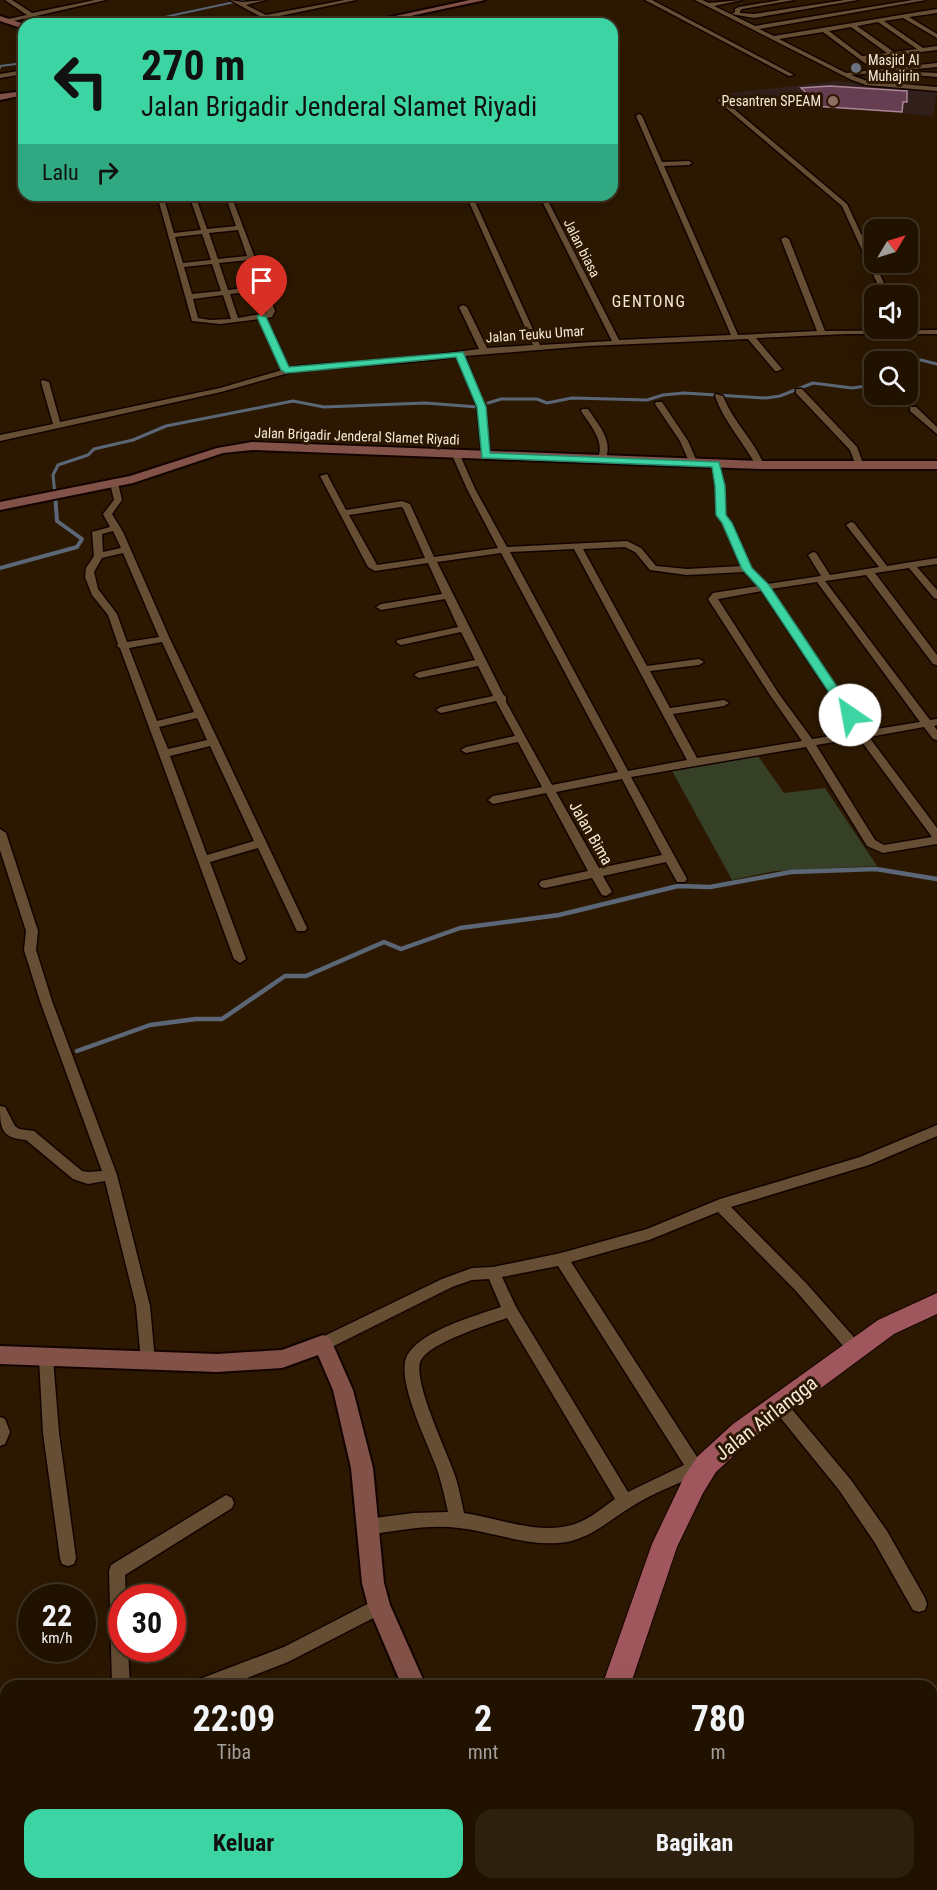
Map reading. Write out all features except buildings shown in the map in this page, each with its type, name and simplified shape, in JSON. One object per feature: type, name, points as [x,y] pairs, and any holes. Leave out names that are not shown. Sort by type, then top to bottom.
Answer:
[{"type":"main road","points":[[392,18],[481,0]]},
{"type":"main road","points":[[2,19],[18,25]]},
{"type":"main road","points":[[0,97],[18,94]]},
{"type":"main road","name":"Jalan Brigadir Jenderal Slamet Riyadi","points":[[0,506],[142,477],[236,447],[293,447],[694,464],[937,465]]},
{"type":"main road","name":"Jalan Airlangga","points":[[618,1680],[665,1544],[701,1466],[742,1432],[886,1327],[937,1303]]},
{"type":"main road","points":[[0,1355],[217,1363],[282,1359],[323,1344],[338,1376],[362,1467],[373,1583],[379,1606],[411,1680]]},
{"type":"street","points":[[8,0],[31,15]]},
{"type":"street","points":[[2,19],[103,0]]},
{"type":"street","points":[[237,2],[263,0]]},
{"type":"street","points":[[318,0],[325,4]]},
{"type":"street","points":[[237,2],[265,17],[353,0]]},
{"type":"street","points":[[648,0],[791,75]]},
{"type":"street","points":[[698,0],[866,83],[937,89]]},
{"type":"street","points":[[708,5],[739,0]]},
{"type":"street","points":[[738,14],[739,9],[790,0]]},
{"type":"street","points":[[818,0],[827,5]]},
{"type":"street","points":[[729,15],[754,16],[855,0]]},
{"type":"street","points":[[755,28],[923,0]]},
{"type":"street","points":[[754,6],[769,14]]},
{"type":"street","points":[[775,38],[936,12]]},
{"type":"street","points":[[906,17],[937,36]]},
{"type":"street","points":[[880,21],[922,50]]},
{"type":"street","points":[[853,26],[893,54]]},
{"type":"street","points":[[824,30],[860,58],[883,71],[937,75]]},
{"type":"street","points":[[860,58],[937,48]]},
{"type":"street","points":[[848,74],[937,64]]},
{"type":"street","points":[[0,76],[18,73]]},
{"type":"street","points":[[720,100],[845,205],[882,285]]},
{"type":"street","points":[[639,116],[736,338]]},
{"type":"street","points":[[660,164],[689,163]]},
{"type":"street","points":[[162,201],[195,319],[199,321],[263,320],[271,311],[230,201]]},
{"type":"street","points":[[194,201],[235,320]]},
{"type":"street","points":[[472,201],[538,348]]},
{"type":"street","name":"Jalan biasa","points":[[545,201],[617,343]]},
{"type":"street","points":[[171,235],[240,228]]},
{"type":"street","points":[[785,239],[822,334]]},
{"type":"street","points":[[180,265],[252,258]]},
{"type":"street","points":[[189,297],[263,288]]},
{"type":"street","points":[[463,308],[484,351]]},
{"type":"street","points":[[263,320],[286,370]]},
{"type":"street","name":"Jalan Teuku Umar","points":[[918,331],[937,333]]},
{"type":"street","name":"Jalan Teuku Umar","points":[[0,438],[221,390],[286,370],[410,360],[484,351],[864,332]]},
{"type":"street","points":[[751,337],[778,369]]},
{"type":"street","points":[[460,354],[481,407],[486,456]]},
{"type":"street","points":[[45,382],[57,425]]},
{"type":"street","points":[[799,391],[854,449],[860,466]]},
{"type":"street","points":[[718,396],[730,423],[756,454],[760,465]]},
{"type":"street","points":[[659,404],[684,441],[694,464]]},
{"type":"street","points":[[913,410],[937,431]]},
{"type":"street","points":[[585,411],[602,436],[605,452],[601,460]]},
{"type":"street","points":[[456,455],[471,489],[681,879]]},
{"type":"street","points":[[716,464],[720,486],[721,515],[727,523],[747,569],[765,588],[862,735],[937,838],[883,849],[875,846],[713,599],[716,595],[765,588],[937,561]]},
{"type":"street","points":[[324,476],[371,565],[375,568],[504,550],[576,545],[632,546],[641,553],[649,566],[657,569],[687,572],[747,569]]},
{"type":"street","points":[[114,483],[118,500],[107,514],[116,528],[165,639],[300,928]]},
{"type":"street","name":"Jalan Bima","points":[[344,513],[405,504],[430,561],[482,662],[548,789],[606,892]]},
{"type":"street","points":[[851,525],[885,569]]},
{"type":"street","points":[[99,556],[97,532],[116,528]]},
{"type":"street","points":[[576,545],[694,762]]},
{"type":"street","points":[[126,550],[99,556],[91,567],[89,575],[102,604],[112,614],[240,959]]},
{"type":"street","points":[[813,555],[823,579],[932,723],[937,737]]},
{"type":"street","points":[[911,565],[937,596]]},
{"type":"street","points":[[868,572],[937,662]]},
{"type":"street","points":[[381,607],[448,596]]},
{"type":"street","points":[[401,642],[465,628]]},
{"type":"street","points":[[122,646],[165,639]]},
{"type":"street","points":[[419,675],[482,662]]},
{"type":"street","points":[[644,669],[699,662]]},
{"type":"street","points":[[441,710],[501,697]]},
{"type":"street","points":[[667,712],[724,703]]},
{"type":"street","points":[[152,725],[200,714]]},
{"type":"street","points":[[493,800],[694,762],[932,723]]},
{"type":"street","points":[[466,750],[522,738]]},
{"type":"street","points":[[163,754],[213,742]]},
{"type":"street","points":[[0,832],[32,931],[30,950],[46,1001],[110,1175],[143,1306],[148,1361]]},
{"type":"street","points":[[203,860],[261,843]]},
{"type":"street","points":[[545,884],[670,857]]},
{"type":"street","points":[[0,1111],[10,1130],[16,1134],[29,1135],[78,1175],[88,1178],[110,1175]]},
{"type":"street","points":[[323,1344],[447,1283],[472,1275],[561,1259],[649,1234],[720,1205],[864,1161],[937,1130]]},
{"type":"street","points":[[720,1205],[801,1287],[855,1349]]},
{"type":"street","points":[[368,1527],[423,1519],[458,1520],[516,1531],[564,1535],[581,1531],[625,1502],[701,1466],[561,1259]]},
{"type":"street","points":[[493,1273],[510,1311],[625,1502]]},
{"type":"street","points":[[458,1520],[446,1471],[413,1384],[411,1365],[413,1358],[420,1351],[442,1338],[471,1323],[510,1311]]},
{"type":"street","points":[[46,1358],[51,1433],[68,1558]]},
{"type":"street","points":[[780,1406],[844,1485],[881,1537],[919,1604]]},
{"type":"street","points":[[0,1424],[2,1432],[0,1438]]},
{"type":"street","points":[[121,1680],[117,1571],[226,1503]]},
{"type":"street","points":[[219,1680],[288,1654],[379,1606]]},
{"type":"shaded area","name":"Pesantren SPEAM","points":[[836,81],[937,91],[933,116],[805,105],[738,110],[722,94]]},
{"type":"green space","points":[[758,756],[784,793],[825,788],[877,866],[775,871],[732,880],[671,769]]},
{"type":"waterway","points":[[160,18],[244,0]]},
{"type":"waterway","points":[[0,68],[0,66],[18,64]]},
{"type":"waterway","points":[[918,360],[937,364]]},
{"type":"waterway","points":[[488,403],[501,399],[537,399],[547,403],[572,398],[647,400],[663,395],[684,393],[766,398],[780,396],[813,383],[852,388],[864,386]]},
{"type":"waterway","points":[[55,495],[53,475],[58,465],[88,455],[94,449],[133,440],[166,426],[293,401],[324,407],[425,403],[478,407]]},
{"type":"waterway","points":[[0,568],[77,547],[82,539],[57,521],[55,493]]},
{"type":"waterway","points":[[77,1051],[150,1025],[196,1019],[222,1019],[285,976],[306,976],[384,942],[401,949],[460,928],[559,915],[678,886],[710,887],[791,872],[876,869],[937,879]]},
{"type":"place","name":"Masjid Al Muhajirin","points":[[856,68]]},
{"type":"place","name":"Pesantren SPEAM","points":[[833,101]]},
{"type":"district","name":"GENTONG","points":[[649,301]]},
{"type":"route","points":[[262,317],[286,370],[309,366],[341,366],[460,354],[481,407],[486,456],[716,464],[720,486],[721,515],[727,523],[747,569],[765,588],[801,639],[850,715]]}]
